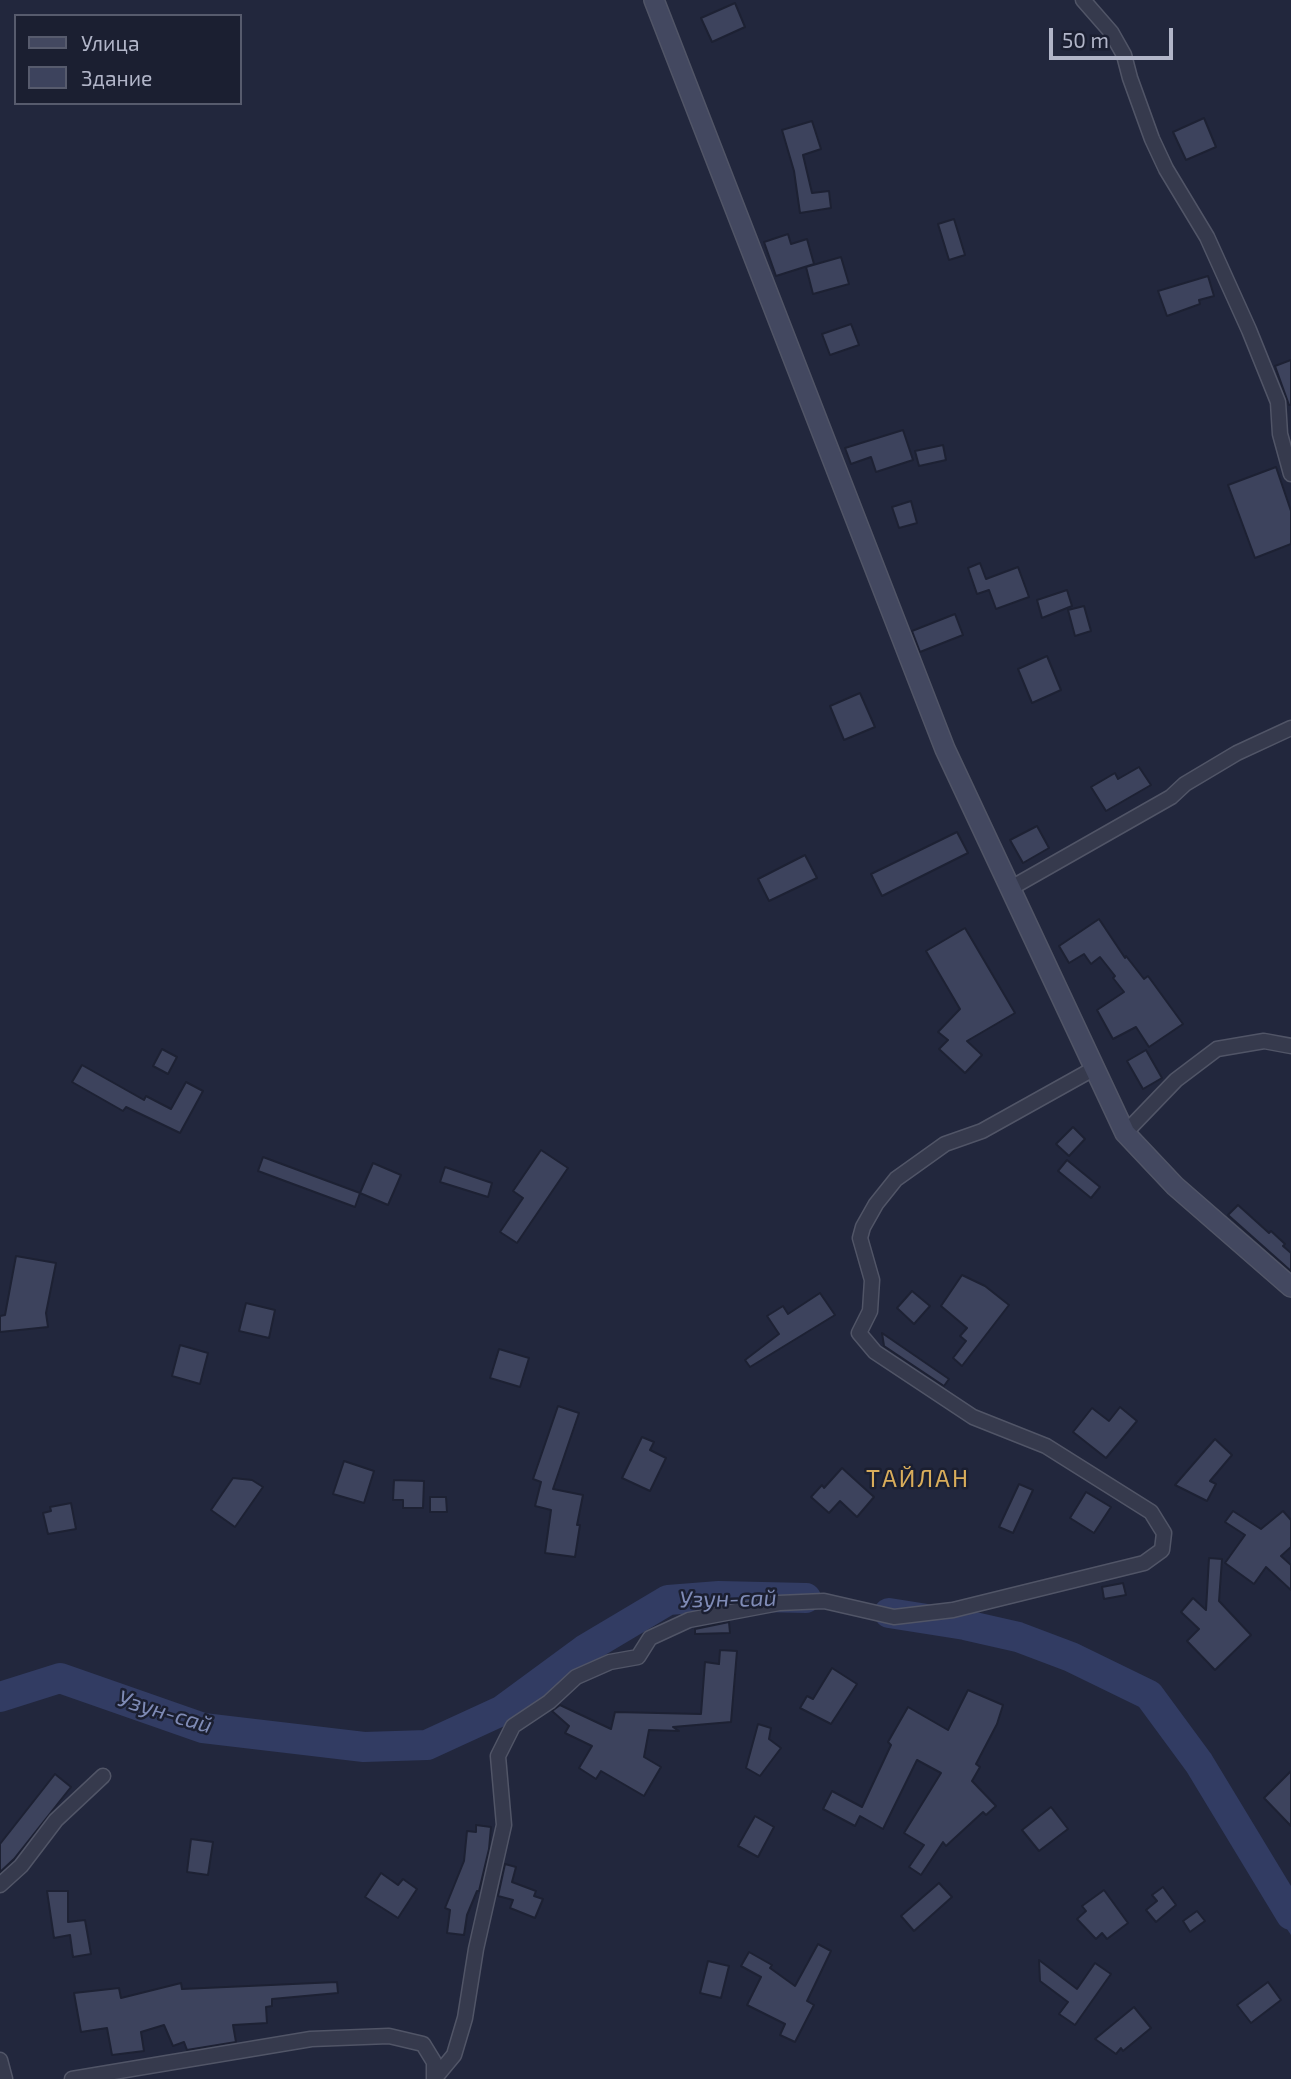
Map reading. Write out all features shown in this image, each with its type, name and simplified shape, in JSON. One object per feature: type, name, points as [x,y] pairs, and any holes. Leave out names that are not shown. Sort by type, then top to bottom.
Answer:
[{"type":"street","points":[[654,0],[945,749],[1125,1133],[1175,1186],[1291,1287]]},
{"type":"street","points":[[1083,0],[1111,32],[1124,55],[1129,78],[1152,139],[1166,169],[1207,237],[1284,400],[1280,434],[1291,474]]},
{"type":"street","points":[[1011,888],[1171,797],[1185,784],[1237,753],[1291,728]]},
{"type":"street","points":[[1125,1133],[1176,1080],[1217,1049],[1264,1041],[1291,1046]]},
{"type":"street","points":[[435,2078],[454,2054],[465,2018],[486,1898],[504,1825],[498,1756],[513,1726],[549,1702],[576,1676],[610,1661],[638,1657],[650,1638],[689,1620],[779,1603],[824,1601],[894,1617],[953,1610],[1144,1563],[1162,1550],[1164,1533],[1152,1512],[1046,1446],[973,1417],[875,1352],[859,1333],[870,1311],[872,1280],[860,1238],[876,1205],[896,1179],[945,1144],[982,1131],[1095,1068]]},
{"type":"street","points":[[0,1885],[21,1866],[56,1821],[103,1776]]},
{"type":"street","points":[[72,2079],[311,2039],[389,2036],[423,2044],[435,2062],[435,2078]]},
{"type":"street","points":[[0,2060],[5,2079]]},
{"type":"water","points":[[1265,1852],[1291,1890],[1291,1935],[1241,1860]]},
{"type":"building","points":[[735,3],[745,27],[712,42],[701,18]]},
{"type":"building","points":[[1204,118],[1216,147],[1186,160],[1173,132]]},
{"type":"building","points":[[812,121],[821,149],[803,155],[812,193],[829,191],[831,208],[800,213],[794,171],[782,130]]},
{"type":"building","points":[[954,219],[965,255],[949,260],[938,224]]},
{"type":"building","points":[[788,234],[791,244],[807,239],[814,264],[776,276],[764,242]]},
{"type":"building","points":[[841,257],[849,284],[813,294],[806,267]]},
{"type":"building","points":[[1208,276],[1214,296],[1199,300],[1200,304],[1167,316],[1158,291]]},
{"type":"building","points":[[851,324],[859,345],[830,355],[822,334]]},
{"type":"building","points":[[1291,360],[1291,405],[1289,405],[1275,366]]},
{"type":"building","points":[[903,430],[913,460],[876,472],[871,457],[851,464],[845,448]]},
{"type":"building","points":[[943,445],[946,460],[919,466],[915,451]]},
{"type":"building","points":[[1276,467],[1291,511],[1291,544],[1255,558],[1228,485]]},
{"type":"building","points":[[911,501],[917,523],[899,528],[892,507]]},
{"type":"building","points":[[980,563],[986,579],[1018,567],[1029,597],[996,609],[989,590],[977,594],[968,568]]},
{"type":"building","points":[[1067,590],[1072,606],[1042,618],[1037,600]]},
{"type":"building","points":[[1084,606],[1091,631],[1075,636],[1068,610]]},
{"type":"building","points":[[955,614],[963,635],[920,652],[912,631]]},
{"type":"building","points":[[1047,656],[1061,690],[1032,703],[1018,669]]},
{"type":"building","points":[[860,693],[875,727],[844,740],[830,706]]},
{"type":"building","points":[[1139,767],[1151,785],[1106,811],[1091,787],[1115,773],[1118,779]]},
{"type":"building","points":[[1037,826],[1049,848],[1023,863],[1010,840]]},
{"type":"building","points":[[957,832],[968,853],[882,896],[871,874]]},
{"type":"building","points":[[805,855],[817,878],[769,901],[758,879]]},
{"type":"building","points":[[1099,919],[1125,958],[1126,956],[1144,979],[1148,976],[1183,1024],[1149,1047],[1136,1027],[1113,1039],[1097,1010],[1124,992],[1100,957],[1091,964],[1084,954],[1069,963],[1059,946]]},
{"type":"building","points":[[965,928],[1015,1013],[967,1041],[982,1055],[965,1073],[939,1049],[948,1040],[938,1032],[960,1009],[926,951]]},
{"type":"building","points":[[162,1049],[177,1057],[168,1074],[153,1066]]},
{"type":"building","points":[[1146,1050],[1162,1078],[1143,1089],[1127,1061]]},
{"type":"building","points":[[82,1065],[144,1100],[146,1096],[171,1109],[186,1082],[203,1091],[180,1133],[126,1107],[123,1111],[72,1082]]},
{"type":"building","points":[[1073,1127],[1085,1139],[1069,1156],[1056,1144]]},
{"type":"building","points":[[541,1150],[568,1168],[517,1243],[500,1232],[523,1198],[513,1191]]},
{"type":"building","points":[[263,1157],[360,1193],[355,1207],[258,1171]]},
{"type":"building","points":[[1067,1160],[1100,1187],[1091,1198],[1058,1171]]},
{"type":"building","points":[[373,1163],[401,1175],[388,1205],[360,1193]]},
{"type":"building","points":[[445,1167],[492,1183],[488,1197],[440,1182]]},
{"type":"building","points":[[1238,1205],[1285,1244],[1283,1246],[1291,1253],[1291,1271],[1228,1215]]},
{"type":"building","points":[[16,1256],[56,1263],[46,1313],[48,1327],[0,1332],[0,1316],[5,1315]]},
{"type":"building","points":[[962,1275],[985,1286],[1009,1305],[962,1366],[953,1358],[966,1341],[960,1336],[967,1328],[941,1306]]},
{"type":"building","points":[[912,1291],[930,1306],[914,1324],[897,1308]]},
{"type":"building","points":[[820,1293],[835,1315],[750,1367],[745,1360],[779,1334],[767,1316],[783,1306],[788,1314]]},
{"type":"building","points":[[246,1303],[275,1310],[269,1338],[239,1331]]},
{"type":"building","points":[[882,1333],[949,1379],[944,1386],[884,1346]]},
{"type":"building","points":[[180,1345],[208,1353],[200,1384],[172,1376]]},
{"type":"building","points":[[499,1349],[529,1358],[520,1387],[490,1378]]},
{"type":"building","points":[[558,1406],[579,1413],[553,1489],[583,1495],[577,1525],[580,1525],[575,1557],[545,1553],[551,1510],[535,1506],[541,1482],[533,1479]]},
{"type":"building","points":[[1120,1407],[1137,1421],[1106,1458],[1073,1432],[1092,1408],[1109,1421]]},
{"type":"building","points":[[642,1437],[654,1442],[650,1450],[666,1458],[650,1491],[622,1478]]},
{"type":"building","points":[[1215,1439],[1232,1455],[1210,1481],[1216,1484],[1207,1501],[1175,1485]]},
{"type":"building","points":[[344,1461],[374,1471],[364,1503],[333,1494]]},
{"type":"building","points":[[842,1468],[874,1497],[857,1517],[840,1501],[829,1513],[811,1497],[822,1485],[824,1488]]},
{"type":"building","points":[[233,1478],[252,1480],[263,1487],[235,1527],[211,1510]]},
{"type":"building","points":[[394,1480],[424,1481],[423,1508],[403,1508],[403,1500],[393,1500]]},
{"type":"building","points":[[1019,1484],[1033,1490],[1013,1533],[999,1527]]},
{"type":"building","points":[[1086,1492],[1111,1507],[1094,1533],[1070,1518]]},
{"type":"building","points":[[430,1497],[446,1497],[447,1512],[430,1512]]},
{"type":"building","points":[[71,1503],[76,1529],[48,1534],[43,1513],[51,1511],[50,1507]]},
{"type":"building","points":[[1233,1511],[1261,1529],[1283,1511],[1291,1520],[1291,1547],[1281,1556],[1291,1565],[1291,1590],[1266,1567],[1254,1584],[1225,1563],[1245,1535],[1225,1522]]},
{"type":"building","points":[[1209,1558],[1222,1559],[1219,1601],[1251,1635],[1215,1670],[1187,1641],[1199,1629],[1181,1612],[1193,1598],[1206,1610]]},
{"type":"building","points":[[1123,1583],[1126,1595],[1104,1599],[1102,1587]]},
{"type":"building","points":[[729,1622],[730,1633],[695,1634],[695,1629]]},
{"type":"building","points":[[720,1650],[737,1651],[731,1722],[673,1727],[679,1731],[649,1730],[644,1757],[661,1767],[644,1796],[601,1771],[596,1779],[579,1768],[592,1746],[565,1733],[569,1726],[552,1711],[560,1705],[611,1729],[615,1712],[701,1714],[705,1662],[719,1664]]},
{"type":"building","points":[[832,1668],[857,1684],[831,1724],[800,1708],[807,1696],[813,1699]]},
{"type":"building","points":[[968,1690],[1003,1705],[997,1724],[976,1764],[980,1767],[972,1781],[996,1806],[986,1815],[983,1812],[946,1846],[943,1842],[921,1875],[909,1867],[924,1845],[904,1833],[941,1773],[917,1760],[883,1829],[860,1816],[855,1826],[823,1809],[832,1791],[862,1807],[891,1745],[888,1742],[908,1707],[948,1730]]},
{"type":"building","points":[[758,1724],[771,1728],[769,1739],[781,1748],[760,1776],[746,1768]]},
{"type":"building","points":[[1291,1771],[1291,1826],[1264,1798]]},
{"type":"building","points":[[55,1774],[71,1787],[14,1859],[0,1872],[0,1844]]},
{"type":"building","points":[[1051,1807],[1068,1829],[1039,1851],[1022,1830]]},
{"type":"building","points":[[755,1816],[774,1827],[758,1857],[738,1846]]},
{"type":"building","points":[[476,1825],[491,1827],[479,1891],[467,1915],[464,1935],[447,1933],[450,1910],[445,1908],[464,1861],[467,1831],[476,1832]]},
{"type":"building","points":[[191,1839],[213,1842],[208,1875],[187,1872]]},
{"type":"building","points":[[505,1864],[516,1867],[512,1882],[536,1891],[534,1896],[543,1899],[535,1918],[510,1908],[513,1900],[498,1896]]},
{"type":"building","points":[[381,1873],[398,1885],[403,1879],[417,1889],[398,1918],[365,1897]]},
{"type":"building","points":[[939,1883],[952,1897],[914,1931],[901,1916]]},
{"type":"building","points":[[1163,1887],[1176,1905],[1156,1922],[1146,1910],[1157,1901],[1152,1895]]},
{"type":"building","points":[[1104,1890],[1128,1923],[1107,1939],[1102,1933],[1096,1939],[1077,1919],[1086,1911],[1082,1906]]},
{"type":"building","points":[[47,1891],[68,1891],[68,1922],[85,1920],[91,1954],[73,1957],[70,1935],[54,1938]]},
{"type":"building","points":[[1197,1911],[1205,1921],[1190,1932],[1183,1921]]},
{"type":"building","points":[[818,1944],[831,1951],[807,2001],[814,2005],[795,2042],[780,2035],[785,2024],[747,2005],[761,1977],[741,1966],[749,1952],[772,1965],[770,1968],[795,1986]]},
{"type":"building","points":[[1039,1960],[1077,1989],[1095,1963],[1111,1974],[1075,2025],[1059,2014],[1068,2002],[1040,1981]]},
{"type":"building","points":[[708,1961],[729,1966],[721,1998],[700,1993]]},
{"type":"building","points":[[337,1982],[338,1993],[272,1999],[272,2006],[266,2007],[267,2023],[233,2025],[236,2042],[187,2050],[184,2042],[173,2046],[164,2025],[141,2032],[144,2051],[112,2055],[107,2028],[81,2032],[74,1993],[119,1988],[121,1998],[181,1983],[182,1989]]},
{"type":"building","points":[[1268,1982],[1281,2000],[1251,2023],[1237,2005]]},
{"type":"building","points":[[1134,2007],[1151,2028],[1123,2051],[1121,2048],[1116,2054],[1095,2039]]},
{"type":"waterway","name":"Узун-сай","points":[[0,1697],[60,1678],[203,1728],[364,1747],[427,1745],[501,1711],[584,1650],[668,1600],[719,1596],[806,1598]]},
{"type":"waterway","name":"Узун-сай","points":[[889,1613],[965,1625],[1018,1637],[1071,1657],[1149,1695],[1199,1763],[1291,1915]]},
{"type":"district","name":"ТАЙЛАН","points":[[918,1479]]}]
